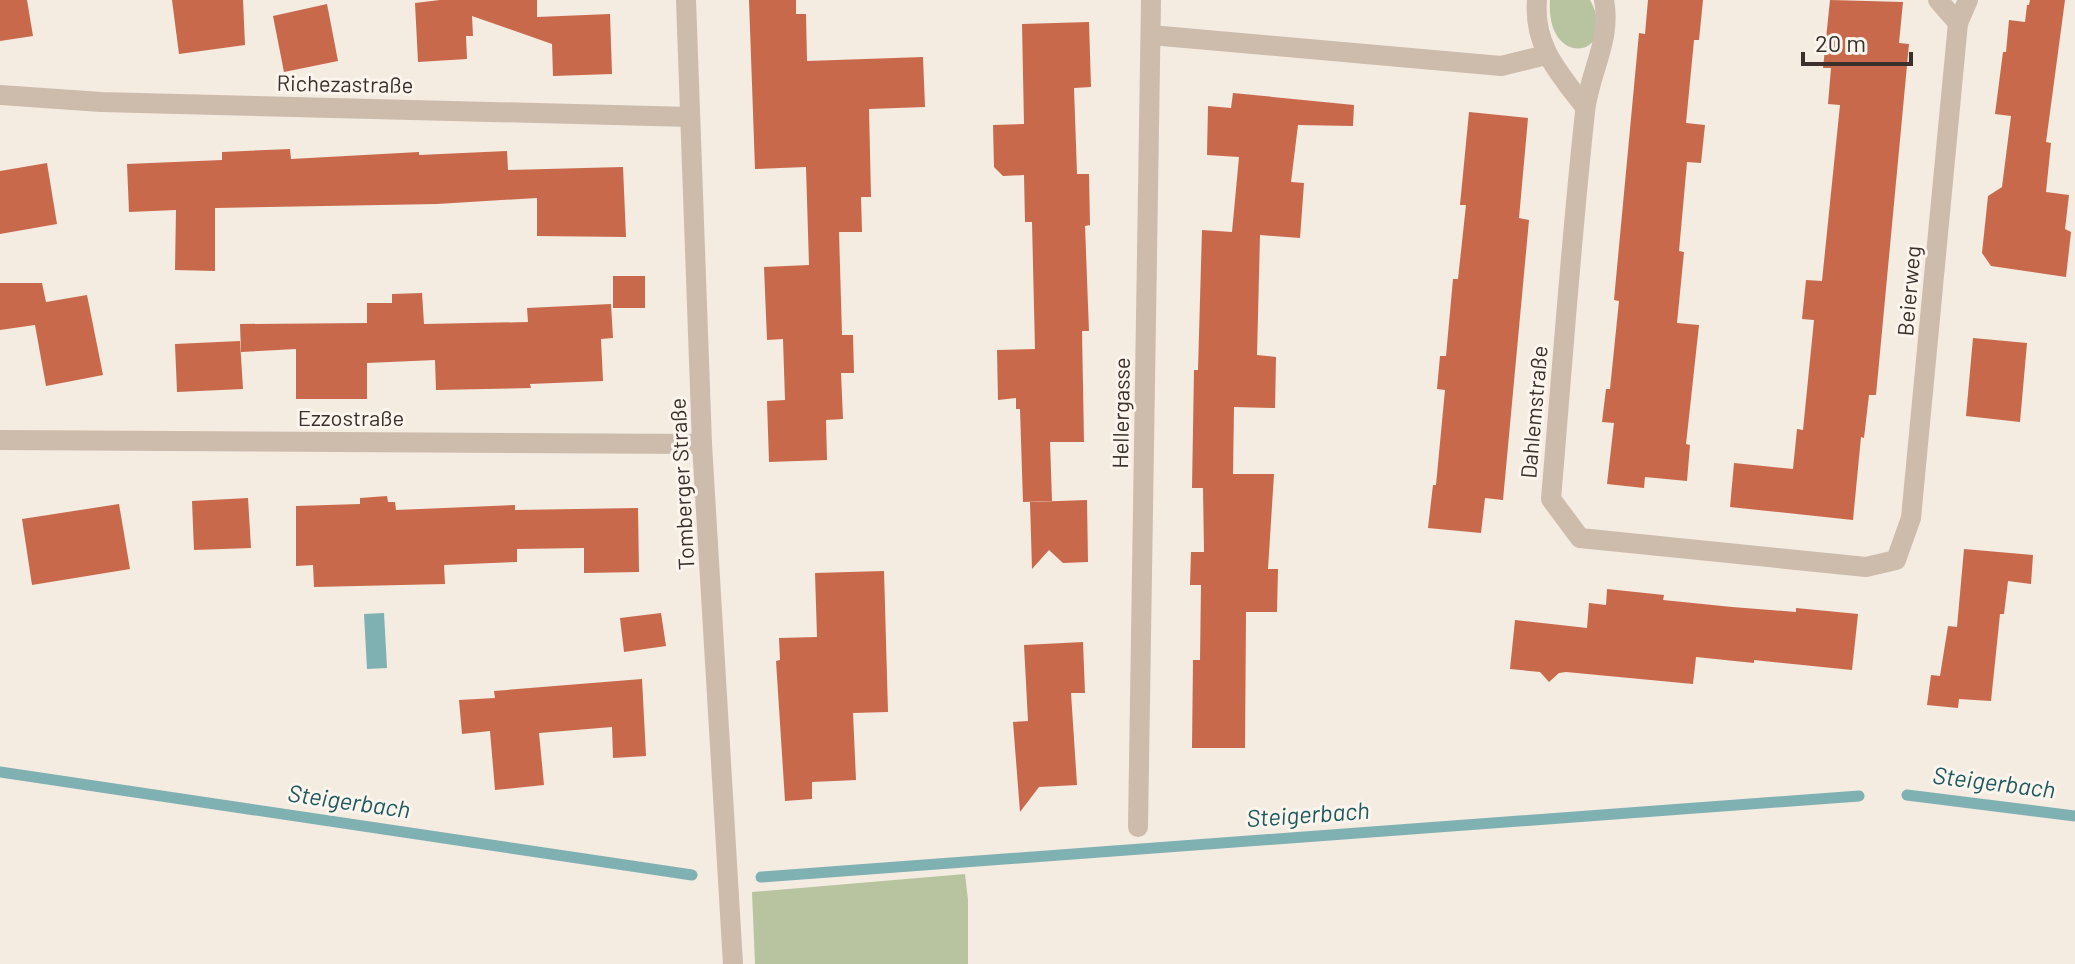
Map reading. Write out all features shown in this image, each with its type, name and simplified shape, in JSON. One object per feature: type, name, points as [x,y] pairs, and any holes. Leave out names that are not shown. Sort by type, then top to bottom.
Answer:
[{"type":"street","name":"Tomberger Straße","points":[[686,0],[702,444],[733,964]]},
{"type":"street","name":"Hellergasse","points":[[1138,827],[1151,0]]},
{"type":"street","points":[[1537,0],[1539,35],[1546,55],[1585,107]]},
{"type":"street","name":"Dahlemstraße","points":[[1604,0],[1607,14],[1605,42],[1585,107],[1551,499],[1580,538],[1866,567],[1896,560]]},
{"type":"street","points":[[1938,0],[1958,23]]},
{"type":"street","name":"Beierweg","points":[[1896,560],[1911,518],[1958,23],[1968,0]]},
{"type":"street","points":[[1151,35],[1501,66],[1546,55]]},
{"type":"street","name":"Richezastraße","points":[[0,95],[101,102],[690,117]]},
{"type":"street","name":"Ezzostraße","points":[[0,440],[702,444]]},
{"type":"green space","points":[[1550,0],[1590,0],[1597,20],[1597,34],[1590,44],[1580,48],[1569,46],[1559,38],[1552,23]]},
{"type":"green space","points":[[965,874],[968,964],[755,964],[752,892]]},
{"type":"water","points":[[384,613],[387,668],[367,669],[364,614]]},
{"type":"building","points":[[0,0],[27,0],[33,36],[0,41]]},
{"type":"building","points":[[172,0],[243,0],[245,45],[179,54]]},
{"type":"building","points":[[537,0],[537,17],[610,14],[612,74],[553,76],[552,44],[472,16],[473,36],[466,36],[467,59],[418,62],[415,3]]},
{"type":"building","points":[[749,0],[796,0],[796,14],[806,14],[807,61],[923,57],[925,107],[869,109],[871,197],[861,197],[862,232],[839,232],[842,335],[853,335],[854,373],[841,373],[843,419],[826,420],[827,460],[769,462],[767,401],[785,400],[783,339],[767,340],[764,267],[809,265],[806,167],[755,169]]},
{"type":"building","points":[[1648,0],[1703,0],[1699,40],[1694,40],[1686,123],[1705,125],[1701,163],[1687,162],[1679,251],[1684,252],[1677,323],[1699,325],[1686,444],[1690,445],[1687,481],[1645,477],[1644,488],[1607,484],[1614,423],[1602,422],[1606,389],[1610,389],[1619,301],[1614,300],[1639,33],[1645,34]]},
{"type":"building","points":[[1830,0],[1903,2],[1899,43],[1909,44],[1876,395],[1869,395],[1864,438],[1861,437],[1853,520],[1730,507],[1734,463],[1793,469],[1797,429],[1803,430],[1814,320],[1802,319],[1806,280],[1822,281],[1840,105],[1828,104],[1831,68],[1823,68]]},
{"type":"building","points":[[2030,0],[2065,0],[2046,142],[2051,143],[2046,192],[2069,195],[2065,229],[2071,232],[2066,277],[1991,266],[1982,253],[1988,196],[2002,187],[2011,116],[1995,114],[2009,20],[2025,22]]},
{"type":"building","points":[[327,4],[338,61],[284,72],[273,16]]},
{"type":"building","points":[[1089,22],[1091,87],[1074,88],[1077,174],[1089,174],[1090,225],[1085,226],[1089,331],[1082,331],[1084,442],[1050,442],[1052,501],[1023,502],[1020,409],[1016,409],[1016,398],[998,400],[997,350],[1035,349],[1032,222],[1025,222],[1024,175],[1003,176],[994,167],[993,125],[1024,124],[1022,24]]},
{"type":"building","points":[[1233,93],[1354,105],[1353,126],[1298,125],[1291,182],[1304,183],[1300,238],[1260,235],[1257,355],[1276,357],[1275,408],[1234,407],[1233,474],[1274,474],[1268,569],[1278,569],[1277,612],[1246,612],[1245,748],[1192,748],[1193,660],[1200,660],[1201,585],[1190,585],[1191,552],[1204,552],[1203,488],[1192,488],[1194,370],[1198,370],[1202,230],[1232,232],[1239,157],[1207,155],[1208,106],[1231,108]]},
{"type":"building","points":[[1469,112],[1528,118],[1519,218],[1529,220],[1503,500],[1485,498],[1481,533],[1428,528],[1433,485],[1436,485],[1445,390],[1437,389],[1440,356],[1446,356],[1453,279],[1458,279],[1466,205],[1460,205]]},
{"type":"building","points":[[290,149],[291,159],[507,151],[508,170],[623,167],[626,237],[537,236],[537,198],[437,204],[215,208],[215,271],[175,270],[176,210],[129,212],[127,164],[222,160],[222,152]]},
{"type":"building","points":[[47,163],[57,224],[0,234],[0,171]]},
{"type":"building","points":[[613,276],[645,276],[645,308],[613,308]]},
{"type":"building","points":[[0,283],[42,283],[46,302],[87,295],[103,375],[46,386],[35,325],[0,330]]},
{"type":"building","points":[[422,293],[424,324],[528,322],[527,308],[611,304],[613,338],[601,339],[603,381],[530,384],[531,388],[436,390],[435,360],[367,363],[367,399],[296,399],[296,349],[241,352],[240,324],[367,323],[367,303],[392,303],[392,294]]},
{"type":"building","points":[[1973,338],[2027,343],[2020,422],[1966,416]]},
{"type":"building","points":[[240,341],[243,389],[177,392],[175,344]]},
{"type":"building","points":[[387,496],[388,502],[395,502],[396,510],[515,505],[515,510],[638,508],[639,572],[584,573],[584,548],[517,549],[517,562],[444,565],[445,584],[314,587],[313,565],[296,566],[296,506],[360,504],[360,498]]},
{"type":"building","points":[[248,498],[251,548],[194,550],[192,501]]},
{"type":"building","points":[[1087,500],[1088,562],[1063,563],[1049,550],[1032,569],[1030,502]]},
{"type":"building","points":[[119,504],[130,569],[32,585],[22,519]]},
{"type":"building","points":[[1964,549],[2033,555],[2031,584],[2008,581],[2004,614],[2000,614],[1991,701],[1959,699],[1958,708],[1927,705],[1931,675],[1940,676],[1948,626],[1957,627]]},
{"type":"building","points":[[884,571],[888,712],[853,713],[856,780],[812,782],[812,799],[785,801],[776,661],[780,660],[779,638],[817,637],[815,573]]},
{"type":"building","points":[[1607,589],[1664,595],[1663,600],[1732,607],[1796,612],[1796,608],[1858,614],[1852,670],[1696,657],[1693,684],[1566,672],[1559,673],[1549,682],[1540,672],[1510,669],[1515,620],[1587,628],[1589,603],[1606,605]]},
{"type":"building","points":[[661,613],[666,646],[624,652],[620,618]]},
{"type":"building","points":[[1083,642],[1085,693],[1071,693],[1077,785],[1039,787],[1020,812],[1013,722],[1028,721],[1024,645]]},
{"type":"building","points":[[642,679],[646,756],[613,758],[612,727],[539,733],[544,785],[495,790],[490,731],[462,734],[459,700],[495,698],[494,691]]},
{"type":"waterway","name":"Steigerbach","points":[[0,772],[692,875]]},
{"type":"waterway","name":"Steigerbach","points":[[1907,795],[2075,816]]},
{"type":"waterway","name":"Steigerbach","points":[[761,877],[1859,796]]}]
